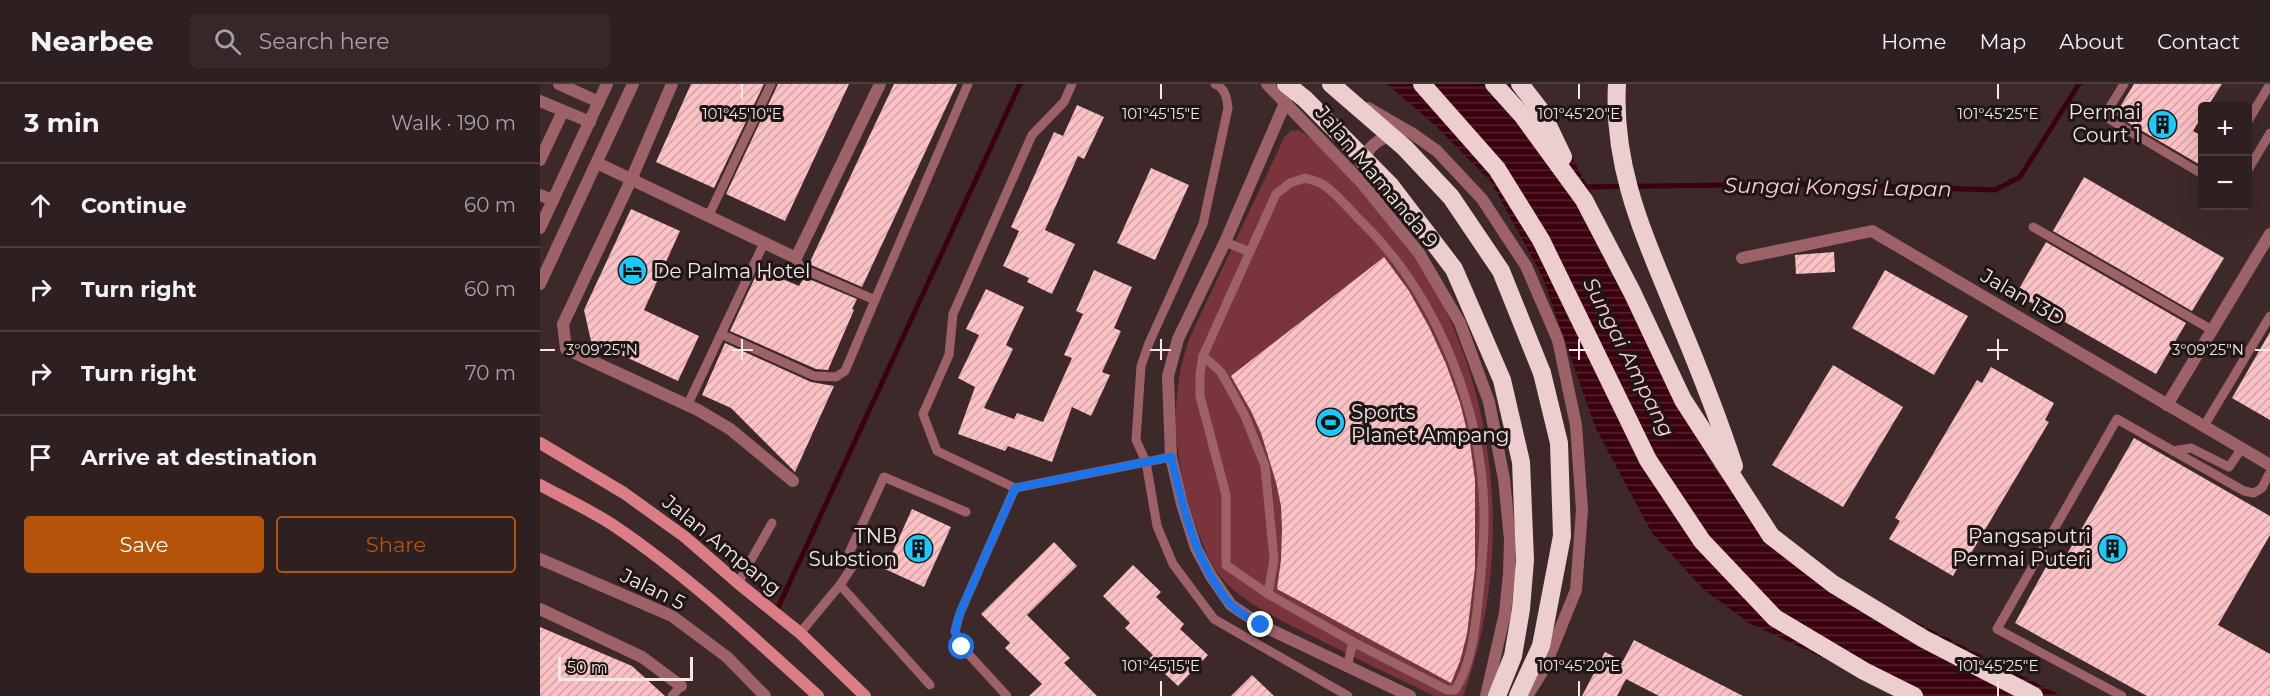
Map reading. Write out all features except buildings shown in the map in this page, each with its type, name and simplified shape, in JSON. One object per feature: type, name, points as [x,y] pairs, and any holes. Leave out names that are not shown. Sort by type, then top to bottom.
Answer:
[{"type":"highway","points":[[1331,84],[1405,148],[1451,197],[1501,271],[1542,373],[1559,443],[1562,536],[1541,646],[1518,696]]},
{"type":"highway","points":[[1422,84],[1497,169],[1541,240],[1648,460],[1702,541],[1775,618],[1864,671],[1914,696]]},
{"type":"highway","points":[[1494,84],[1522,115],[1584,200]]},
{"type":"highway","points":[[1521,84],[1541,111],[1632,292],[1683,400],[1771,536],[1833,584],[1924,639],[2034,696]]},
{"type":"highway","points":[[1617,84],[1616,115],[1625,175],[1639,222],[1710,396],[1742,488]]},
{"type":"highway","points":[[1286,90],[1305,99],[1390,185],[1454,269],[1502,380],[1521,462],[1525,560],[1521,609],[1513,656],[1497,696]]},
{"type":"main road","name":"Jalan Ampang","points":[[540,443],[624,493],[686,537],[800,633],[865,696]]},
{"type":"main road","points":[[540,485],[611,524],[685,578],[818,696]]},
{"type":"street","points":[[540,228],[607,84]]},
{"type":"street","points":[[540,284],[633,84]]},
{"type":"street","points":[[672,84],[631,180],[563,324],[566,350],[688,404],[730,429],[793,481]]},
{"type":"street","points":[[597,163],[796,258],[880,84]]},
{"type":"street","name":"Jalan Mamanda 9","points":[[1267,84],[1286,90],[1419,253],[1460,323],[1489,402],[1504,479],[1509,552],[1505,613],[1486,696]]},
{"type":"street","points":[[1326,84],[1413,134],[1437,151],[1482,199],[1526,266],[1558,340],[1576,425],[1582,510],[1576,590],[1544,669],[1527,696]]},
{"type":"street","points":[[565,85],[599,102]]},
{"type":"street","points":[[1286,90],[1225,242],[1178,339],[1172,358],[1168,376],[1171,457],[1182,504],[1196,548],[1211,576],[1231,605],[1261,625],[1348,661],[1410,696]]},
{"type":"street","points":[[540,101],[590,122]]},
{"type":"street","points":[[540,160],[563,111]]},
{"type":"street","points":[[1361,182],[1361,163],[1369,147],[1387,136],[1401,133],[1413,134]]},
{"type":"street","points":[[540,195],[553,200]]},
{"type":"street","name":"Jalan 13D","points":[[1742,258],[1872,231],[2270,465]]},
{"type":"street","points":[[2167,405],[2270,234]]},
{"type":"street","name":"Jalan 5","points":[[540,559],[672,616],[727,657],[765,696]]},
{"type":"street","points":[[540,609],[642,657],[681,686]]},
{"type":"lane","points":[[708,217],[771,84]]},
{"type":"lane","points":[[721,334],[814,376],[836,377],[845,371],[968,84]]},
{"type":"lane","points":[[1072,84],[1064,102],[1032,135],[953,314],[949,356],[923,414],[937,451],[1015,488],[1171,457]]},
{"type":"lane","points":[[1215,84],[1220,86],[1227,96],[1228,108],[1203,224],[1149,343],[1141,366],[1136,440],[1146,462],[1157,526],[1173,564],[1214,619],[1348,696]]},
{"type":"lane","points":[[2124,84],[2108,110],[2109,119],[2198,172]]},
{"type":"lane","points":[[2252,113],[2270,84]]},
{"type":"lane","points":[[2252,162],[2270,133]]},
{"type":"lane","points":[[1305,178],[1323,184],[1382,242],[1416,291],[1440,332],[1457,373],[1469,414],[1479,465],[1484,519],[1482,564],[1470,650],[1455,690],[1447,690],[1353,642],[1268,594],[1226,565],[1226,495],[1200,396],[1203,356],[1250,252],[1276,194],[1290,183],[1305,178]]},
{"type":"lane","points":[[2034,227],[2212,330]]},
{"type":"lane","points":[[1225,242],[1250,252]]},
{"type":"lane","points":[[688,404],[764,243]]},
{"type":"lane","points":[[796,258],[801,268],[875,300]]},
{"type":"lane","points":[[2204,426],[2270,316]]},
{"type":"lane","points":[[1203,356],[1221,372],[1245,416],[1265,466],[1275,559],[1268,594]]},
{"type":"lane","points":[[2122,696],[1997,629],[2117,419],[2244,491],[2254,493],[2262,488],[2270,472]]},
{"type":"lane","points":[[2173,451],[2191,448],[2229,467],[2242,448]]},
{"type":"lane","points":[[800,633],[840,585],[854,564],[849,553],[884,477],[966,512]]},
{"type":"lane","points":[[1007,696],[962,647],[955,631],[960,613],[1015,488]]},
{"type":"lane","points":[[738,583],[772,523]]},
{"type":"lane","points":[[840,585],[930,685]]},
{"type":"lane","points":[[1348,661],[1353,642]]},
{"type":"lane","points":[[672,696],[681,686]]},
{"type":"shaded area","name":"Sports Planet Ampang","points":[[1298,130],[1318,144],[1338,163],[1409,245],[1442,302],[1464,355],[1480,411],[1490,468],[1493,526],[1490,584],[1480,641],[1463,696],[1434,696],[1293,627],[1250,602],[1230,587],[1216,570],[1205,550],[1191,513],[1177,437],[1178,386],[1183,361],[1190,337],[1285,136],[1291,131]]},
{"type":"water","name":"Sungai Ampang","points":[[1387,84],[1525,84],[1542,103],[1588,187],[1666,384],[1717,472],[1772,534],[1831,579],[2062,696],[1904,696],[1749,623],[1703,589],[1652,533],[1596,429],[1542,276],[1491,182],[1437,127]]},
{"type":"waterway","points":[[776,612],[1020,84]]},
{"type":"waterway","name":"Sungai Kongsi Lapan","points":[[1583,187],[1808,184],[1995,190],[2020,177],[2079,84]]},
{"type":"place","name":"Permai Court 1","points":[[2162,124]]},
{"type":"place","name":"De Palma Hotel","points":[[632,271]]},
{"type":"place","name":"Sports Planet Ampang","points":[[1330,423]]},
{"type":"place","name":"TNB Substion","points":[[918,548]]},
{"type":"place","name":"Pangsaputri Permai Puteri","points":[[2112,548]]},
{"type":"route","points":[[962,647],[955,631],[960,613],[1015,488],[1171,457],[1182,504],[1196,548],[1211,576],[1231,605],[1261,625]]}]
